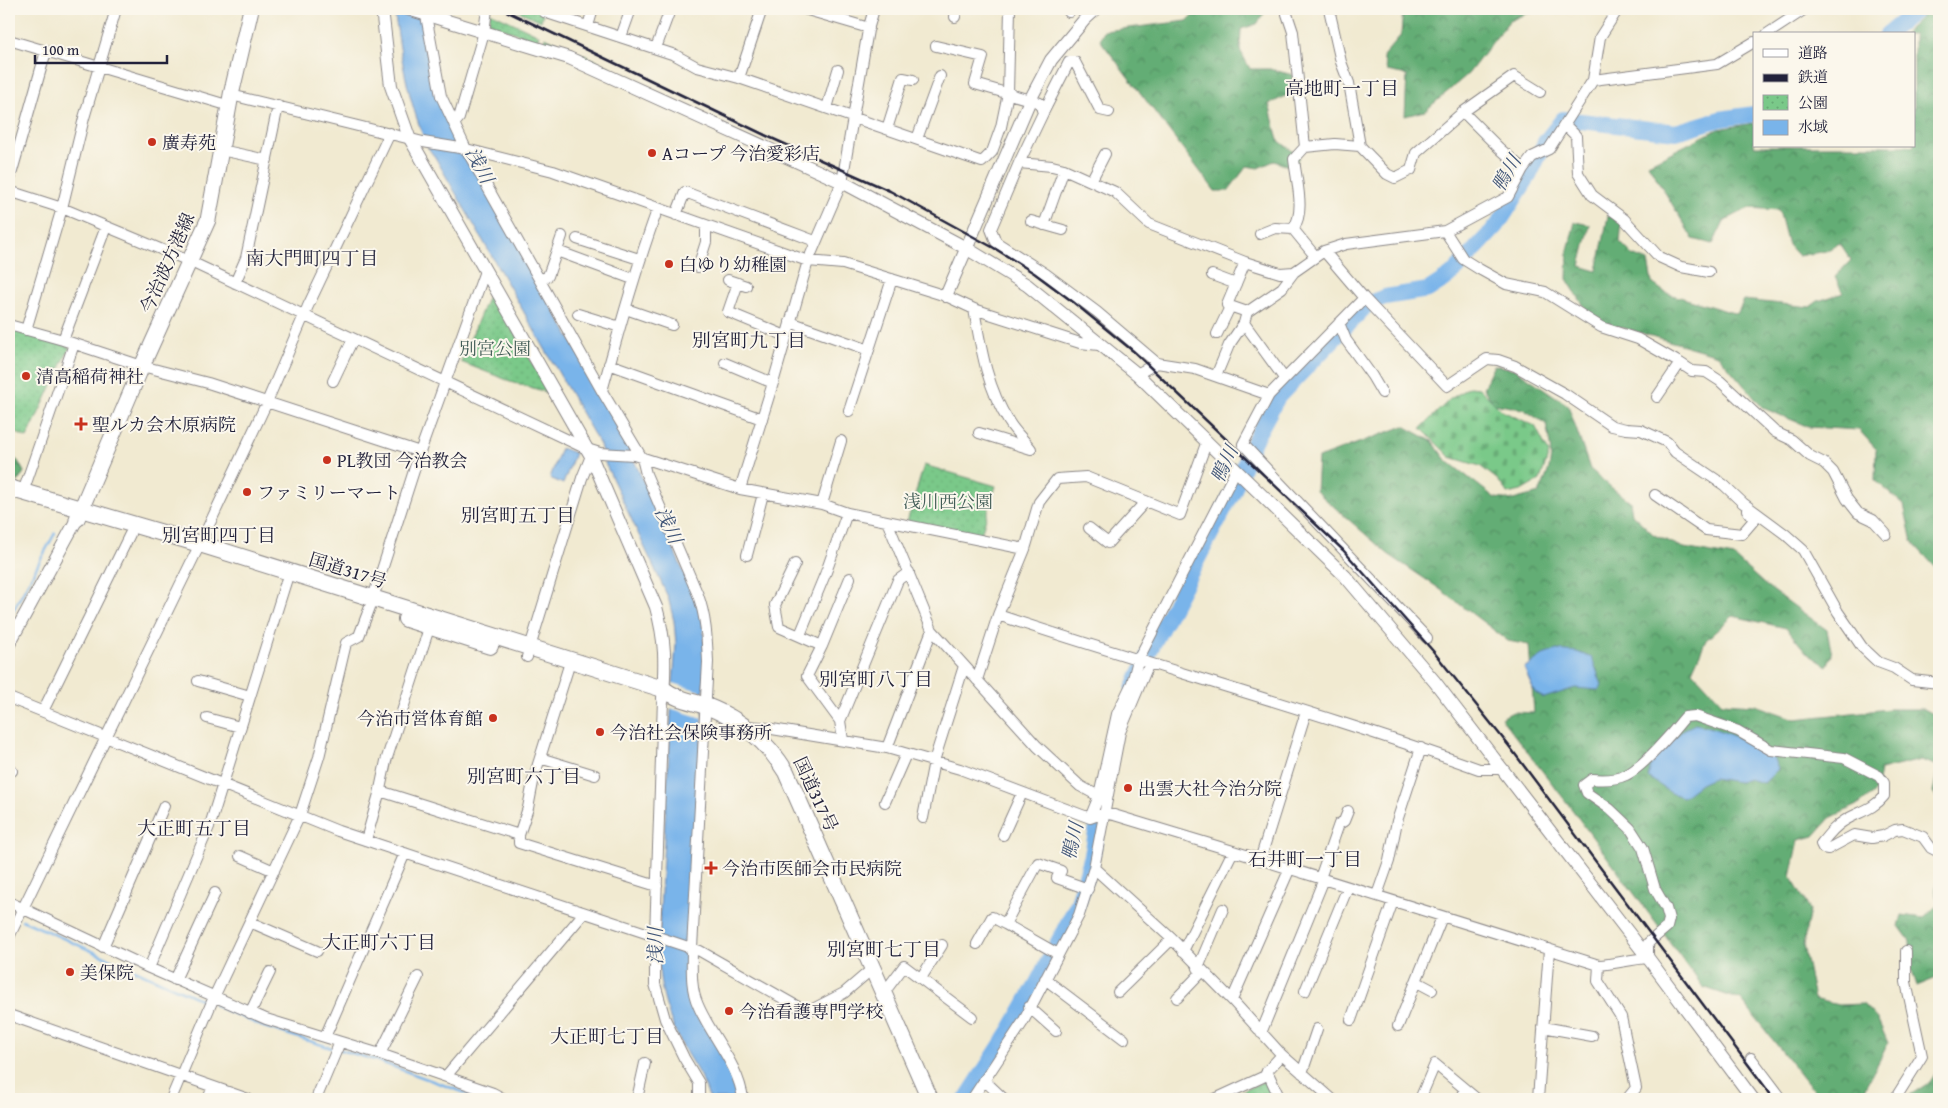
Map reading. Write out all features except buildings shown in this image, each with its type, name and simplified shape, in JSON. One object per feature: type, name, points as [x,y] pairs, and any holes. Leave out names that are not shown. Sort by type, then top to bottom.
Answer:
[{"type":"highway","name":"国道317号","points":[[14,493],[704,706],[746,726],[776,756],[786,772],[930,1099]]},
{"type":"highway","name":"国道317号","points":[[79,514],[130,534],[197,549]]},
{"type":"main road","name":"今治波方港線","points":[[79,514],[142,366],[208,220],[230,101],[251,9]]},
{"type":"street","points":[[26,330],[62,208],[84,118],[116,9]]},
{"type":"street","points":[[382,9],[391,86],[408,137],[592,453],[656,606],[664,631],[666,694],[657,886],[655,984],[665,1019],[684,1058],[699,1083],[699,1099]]},
{"type":"street","points":[[408,9],[425,12],[570,58],[842,182],[966,248],[1026,286],[1137,374],[1345,576],[1435,682],[1648,958],[1753,1099]]},
{"type":"street","points":[[454,124],[459,118],[484,32],[487,9]]},
{"type":"street","points":[[545,9],[544,12],[676,55],[697,67],[739,78],[982,162],[992,152],[1001,127],[1008,93],[1010,9]]},
{"type":"street","points":[[588,26],[593,9]]},
{"type":"street","points":[[621,37],[631,9]]},
{"type":"street","points":[[739,78],[762,9]]},
{"type":"street","points":[[804,9],[869,28]]},
{"type":"street","points":[[740,489],[773,384],[808,261],[842,182],[874,9]]},
{"type":"street","points":[[946,296],[1030,100],[1050,60],[1096,9]]},
{"type":"street","points":[[1329,9],[1341,62],[1349,83],[1360,146],[1388,174],[1395,178],[1411,170],[1416,152],[1463,112],[1514,76],[1540,92]]},
{"type":"street","points":[[1216,376],[1229,345],[1244,323],[1247,312],[1282,288],[1294,272],[1319,253],[1346,244],[1445,231],[1508,197],[1523,169],[1532,157],[1549,149],[1593,80],[1600,37],[1618,9]]},
{"type":"street","points":[[1770,32],[1805,9]]},
{"type":"street","points":[[656,48],[670,10]]},
{"type":"street","points":[[425,12],[441,96],[463,148],[540,280],[638,457],[695,586],[704,612],[707,627],[708,662],[690,947],[692,984],[697,1004],[735,1073],[743,1099]]},
{"type":"street","points":[[1287,14],[1294,42],[1305,147]]},
{"type":"street","points":[[9,40],[230,101],[278,106],[423,142],[463,148],[553,172],[808,261],[843,264],[946,296],[974,309],[1080,343],[1099,345]]},
{"type":"street","points":[[1593,80],[1717,64],[1753,43]]},
{"type":"street","points":[[936,46],[982,57],[975,84],[1040,104],[1043,113]]},
{"type":"street","points":[[9,182],[46,51]]},
{"type":"street","points":[[1109,112],[1100,110],[1076,62],[1069,62],[1019,163],[991,229],[996,242],[1054,280],[1097,312],[1157,363],[1195,369],[1269,395]]},
{"type":"street","points":[[827,108],[838,70]]},
{"type":"street","points":[[916,139],[940,76]]},
{"type":"street","points":[[887,129],[903,78],[913,80]]},
{"type":"street","points":[[235,283],[246,258],[278,106]]},
{"type":"street","points":[[1463,112],[1498,148],[1523,169]]},
{"type":"street","points":[[1565,125],[1576,136],[1578,173],[1592,195],[1624,218],[1659,257],[1681,267],[1709,272]]},
{"type":"street","points":[[9,937],[267,402],[304,317],[390,133]]},
{"type":"street","points":[[1293,229],[1299,222],[1299,201],[1294,160],[1305,147],[1334,144],[1360,146]]},
{"type":"street","points":[[221,150],[267,160]]},
{"type":"street","points":[[1091,181],[1105,154]]},
{"type":"street","points":[[1019,163],[1064,169],[1115,192],[1149,224],[1280,274],[1294,272]]},
{"type":"street","points":[[1044,225],[1064,169]]},
{"type":"street","points":[[9,192],[62,208],[189,261],[592,453],[638,457],[740,489],[822,504],[887,521],[1025,549]]},
{"type":"street","points":[[676,215],[685,192],[815,241]]},
{"type":"street","points":[[602,391],[639,259],[658,208]]},
{"type":"street","points":[[1031,221],[1063,230]]},
{"type":"street","points":[[698,267],[706,242],[706,225]]},
{"type":"street","points":[[63,340],[106,227]]},
{"type":"street","points":[[1260,234],[1275,228],[1293,229],[1364,298],[1447,386],[1487,359],[1498,360],[1515,366],[1566,394],[1612,426],[1626,430],[1641,430],[1667,442],[1675,452],[1724,485],[1803,550],[1838,612],[1862,647],[1878,662],[1894,668],[1912,680],[1939,683]]},
{"type":"street","points":[[1445,231],[1463,259],[1506,284],[1545,292],[1602,327],[1638,339],[1692,371],[1706,372],[1720,381],[1775,432],[1792,440],[1810,456],[1824,463],[1833,472],[1847,500],[1858,513],[1873,520],[1886,534]]},
{"type":"street","points":[[540,280],[548,276],[562,236]]},
{"type":"street","points":[[577,239],[639,259]]},
{"type":"street","points":[[557,251],[633,279]]},
{"type":"street","points":[[1245,262],[1227,305],[1247,312]]},
{"type":"street","points":[[171,1099],[214,997],[300,815],[319,757],[346,643],[359,636],[420,452],[485,271]]},
{"type":"street","points":[[1212,275],[1236,284]]},
{"type":"street","points":[[849,411],[892,279]]},
{"type":"street","points":[[737,283],[728,312],[786,336]]},
{"type":"street","points":[[1364,298],[1340,325],[1284,378],[1269,395],[1243,444],[1428,638]]},
{"type":"street","points":[[1217,334],[1230,306]]},
{"type":"street","points":[[626,309],[672,326]]},
{"type":"street","points":[[974,309],[982,358],[989,382],[1010,423],[1032,449],[979,433]]},
{"type":"street","points":[[578,314],[620,328]]},
{"type":"street","points":[[790,322],[868,350]]},
{"type":"street","points":[[1244,323],[1284,378]]},
{"type":"street","points":[[9,325],[63,340],[142,366],[208,383],[420,452]]},
{"type":"street","points":[[1340,325],[1346,340],[1382,393]]},
{"type":"street","points":[[333,381],[353,339]]},
{"type":"street","points":[[14,493],[74,344]]},
{"type":"street","points":[[1137,374],[1157,363]]},
{"type":"street","points":[[1657,397],[1680,363]]},
{"type":"street","points":[[609,364],[762,419]]},
{"type":"street","points":[[725,364],[773,384]]},
{"type":"street","points":[[822,504],[841,441]]},
{"type":"street","points":[[977,680],[998,615],[1025,549],[1039,502],[1057,478],[1086,477],[1180,515],[1207,441]]},
{"type":"street","points":[[528,652],[582,478],[592,453]]},
{"type":"street","points":[[972,1099],[1023,1022],[1029,1007],[1079,915],[1094,868],[1104,813],[1103,799],[1118,714],[1132,683],[1138,660],[1236,470]]},
{"type":"street","points":[[747,554],[763,494]]},
{"type":"street","points":[[1655,495],[1706,530],[1727,534],[1742,534],[1754,520],[1743,502]]},
{"type":"street","points":[[1089,528],[1108,543],[1146,501]]},
{"type":"street","points":[[800,635],[826,572],[847,512]]},
{"type":"street","points":[[9,644],[79,514]]},
{"type":"street","points":[[887,521],[932,630],[1037,746],[1080,786],[1103,799]]},
{"type":"street","points":[[43,712],[130,534]]},
{"type":"street","points":[[795,564],[774,605],[780,626],[822,646]]},
{"type":"street","points":[[840,721],[898,580],[909,572]]},
{"type":"street","points":[[149,968],[210,822],[287,577]]},
{"type":"street","points":[[843,740],[840,721],[807,676],[822,646],[850,578]]},
{"type":"street","points":[[998,615],[1421,748],[1479,769],[1501,769]]},
{"type":"street","points":[[366,840],[380,791],[386,761],[431,622]]},
{"type":"street","points":[[887,748],[932,630]]},
{"type":"street","points":[[1090,818],[1103,799],[1120,732],[1148,663]]},
{"type":"street","points":[[569,664],[534,778],[528,808],[519,835],[519,843],[657,886]]},
{"type":"street","points":[[923,818],[934,761],[964,666]]},
{"type":"street","points":[[198,681],[250,696]]},
{"type":"street","points":[[9,698],[366,840],[700,950],[800,1008],[809,1011],[844,993],[872,969]]},
{"type":"street","points":[[1260,860],[1306,712]]},
{"type":"street","points":[[1648,958],[1648,943],[1667,927],[1669,918],[1666,908],[1655,888],[1643,848],[1630,828],[1610,809],[1588,793],[1584,785],[1592,779],[1606,780],[1627,775],[1685,717],[1695,716],[1738,731],[1771,750],[1844,758],[1879,776],[1884,783],[1884,796],[1878,804],[1842,822],[1821,844],[1823,848],[1828,849],[1854,835],[1872,838],[1903,829],[1923,837],[1931,848],[1939,852]]},
{"type":"street","points":[[207,718],[240,727]]},
{"type":"street","points":[[746,726],[887,748],[934,761],[1090,818],[1104,813],[1232,850],[1599,965],[1617,964],[1629,960],[1648,958]]},
{"type":"street","points":[[1377,895],[1390,861],[1398,821],[1421,748]]},
{"type":"street","points":[[885,802],[906,754]]},
{"type":"street","points":[[540,758],[595,775]]},
{"type":"street","points":[[380,791],[519,835]]},
{"type":"street","points":[[1003,835],[1022,792]]},
{"type":"street","points":[[103,947],[164,806]]},
{"type":"street","points":[[1261,1033],[1322,878],[1339,824],[1344,821],[1348,812]]},
{"type":"street","points":[[1183,951],[1232,850]]},
{"type":"street","points":[[325,1037],[405,853]]},
{"type":"street","points":[[240,856],[274,871]]},
{"type":"street","points":[[1005,924],[1038,863],[1061,871],[1057,878],[1088,889]]},
{"type":"street","points":[[1094,868],[1172,939],[1200,970],[1232,1000],[1282,1055],[1332,1099]]},
{"type":"street","points":[[1232,1000],[1290,868]]},
{"type":"street","points":[[1305,991],[1348,887]]},
{"type":"street","points":[[175,980],[215,893]]},
{"type":"street","points":[[1351,1020],[1393,901]]},
{"type":"street","points":[[9,902],[103,947],[250,1013],[446,1076],[493,1093],[504,1099]]},
{"type":"street","points":[[1177,998],[1200,970],[1223,909]]},
{"type":"street","points":[[446,1076],[584,913]]},
{"type":"street","points":[[977,944],[992,917],[1058,954]]},
{"type":"street","points":[[1398,1026],[1442,917]]},
{"type":"street","points":[[250,922],[317,951]]},
{"type":"street","points":[[1118,992],[1172,939]]},
{"type":"street","points":[[921,978],[942,945]]},
{"type":"street","points":[[1538,1099],[1549,950]]},
{"type":"street","points":[[1895,1099],[1922,1056],[1906,982],[1906,951]]},
{"type":"street","points":[[1599,965],[1598,981],[1621,1017],[1636,1088],[1627,1099]]},
{"type":"street","points":[[883,994],[904,966],[972,1017]]},
{"type":"street","points":[[250,1013],[270,972]]},
{"type":"street","points":[[380,1054],[418,977]]},
{"type":"street","points":[[1045,979],[1124,1039]]},
{"type":"street","points":[[1417,982],[1432,990]]},
{"type":"street","points":[[1029,1007],[1056,1031]]},
{"type":"street","points":[[9,1016],[248,1099]]},
{"type":"street","points":[[1543,1027],[1592,1036]]},
{"type":"street","points":[[1302,1073],[1317,1029]]},
{"type":"street","points":[[316,1099],[340,1042]]},
{"type":"street","points":[[1215,1099],[1266,1076],[1282,1055]]},
{"type":"street","points":[[1751,1058],[1782,1099]]},
{"type":"street","points":[[637,1099],[645,1063]]},
{"type":"street","points":[[1420,1099],[1436,1064],[1476,1099]]},
{"type":"street","points":[[1268,1072],[1280,1099]]},
{"type":"street","points":[[984,1080],[1004,1099]]},
{"type":"street","points":[[208,1099],[213,1087]]},
{"type":"street","points":[[1460,1099],[1465,1088]]},
{"type":"green space","points":[[514,9],[544,9],[541,21]]},
{"type":"green space","points":[[1200,9],[1267,9],[1257,24],[1241,29],[1240,50],[1250,69],[1270,69],[1293,75],[1286,96],[1269,104],[1278,140],[1299,156],[1296,165],[1285,165],[1274,161],[1258,168],[1247,166],[1228,191],[1215,191],[1100,40],[1104,31],[1187,21]]},
{"type":"green space","points":[[1403,9],[1552,9],[1525,14],[1509,21],[1468,74],[1425,111],[1405,116],[1407,75],[1387,71],[1383,56],[1401,35]]},
{"type":"green space","points":[[490,12],[539,35],[537,41],[489,23]]},
{"type":"green space","points":[[1926,13],[1939,24],[1939,571],[1912,542],[1904,505],[1875,480],[1876,449],[1859,430],[1809,427],[1763,408],[1718,355],[1592,319],[1567,279],[1568,250],[1575,222],[1590,225],[1580,266],[1597,271],[1608,216],[1622,220],[1620,242],[1633,255],[1648,261],[1652,283],[1666,293],[1737,314],[1744,300],[1810,307],[1818,301],[1843,293],[1835,277],[1851,260],[1840,243],[1826,251],[1798,256],[1788,245],[1779,210],[1749,208],[1724,221],[1713,244],[1693,239],[1648,164],[1718,129],[1753,123],[1753,148],[1916,148],[1916,32],[1906,32]]},
{"type":"green space","points":[[545,37],[610,67],[543,43]]},
{"type":"green space","name":"別宮公園","points":[[490,291],[493,291],[549,393],[507,380],[461,362]]},
{"type":"green space","points":[[9,327],[70,347],[27,438],[9,429]]},
{"type":"green space","points":[[1494,365],[1515,369],[1568,405],[1590,469],[1630,501],[1632,514],[1654,535],[1684,548],[1734,557],[1764,584],[1827,630],[1832,655],[1827,666],[1808,654],[1786,628],[1733,616],[1706,640],[1692,671],[1722,703],[1755,705],[1795,719],[1889,709],[1924,709],[1939,717],[1939,801],[1933,793],[1938,766],[1921,760],[1880,770],[1876,791],[1860,804],[1830,818],[1814,836],[1799,840],[1791,877],[1810,910],[1803,945],[1814,999],[1838,1005],[1863,1004],[1878,1020],[1888,1043],[1859,1099],[1820,1099],[1741,1000],[1703,987],[1568,804],[1501,718],[1513,712],[1534,713],[1529,645],[1508,641],[1437,587],[1388,554],[1316,491],[1318,458],[1404,426],[1432,441],[1446,460],[1495,498],[1513,500],[1539,493],[1547,474],[1551,452],[1546,424],[1523,409],[1494,404],[1483,388]]},
{"type":"green space","points":[[1469,387],[1479,388],[1502,411],[1535,426],[1549,453],[1540,480],[1521,491],[1508,494],[1498,480],[1480,466],[1450,457],[1421,428],[1449,400]]},
{"type":"green space","points":[[9,455],[18,461],[24,472],[18,482],[9,479]]},
{"type":"green space","name":"浅川西公園","points":[[924,465],[996,486],[980,537],[907,522]]},
{"type":"green space","points":[[1939,881],[1939,904],[1935,893],[1936,883]]},
{"type":"green space","points":[[1939,904],[1939,977],[1917,986],[1911,967],[1910,941],[1899,926],[1902,915],[1923,918]]},
{"type":"green space","points":[[1939,1068],[1939,1099],[1908,1099],[1910,1095],[1930,1082]]},
{"type":"green space","points":[[1269,1079],[1278,1099],[1224,1099]]},
{"type":"water","points":[[394,9],[421,9],[433,88],[459,140],[611,411],[696,600],[703,623],[705,658],[690,989],[732,1071],[738,1099],[709,1099],[703,1081],[674,1028],[665,1002],[660,976],[658,946],[676,644],[674,621],[668,597],[605,463],[600,445],[430,151],[407,85]]},
{"type":"water","points":[[561,448],[575,453],[563,484],[550,478]]},
{"type":"water","points":[[1557,650],[1577,652],[1592,658],[1602,685],[1598,690],[1575,688],[1544,698],[1535,693],[1524,668],[1543,655]]},
{"type":"water","points":[[1695,724],[1725,733],[1772,755],[1778,769],[1764,783],[1748,779],[1739,782],[1713,778],[1700,784],[1683,797],[1671,793],[1648,777],[1652,761],[1683,730]]},
{"type":"pier","points":[[673,683],[703,692],[702,718],[670,708]]},
{"type":"waterway","name":"鴨川","points":[[1889,32],[1918,9]]},
{"type":"waterway","name":"鴨川","points":[[1133,689],[1150,650],[1233,492],[1254,441],[1278,397],[1369,303],[1385,297],[1428,290],[1451,275],[1497,226],[1529,176],[1545,142],[1563,119],[1676,132],[1720,119],[1753,114]]},
{"type":"waterway","points":[[9,618],[55,533]]},
{"type":"waterway","name":"鴨川","points":[[966,1099],[1011,1029],[1078,903],[1092,855],[1105,782]]},
{"type":"waterway","points":[[9,914],[17,918]]},
{"type":"waterway","points":[[22,920],[209,1003]]},
{"type":"waterway","points":[[214,1005],[264,1027],[335,1049]]},
{"type":"waterway","points":[[341,1050],[375,1060],[482,1099]]},
{"type":"railway","points":[[502,9],[769,137],[890,191],[994,248],[1034,273],[1133,351],[1343,550],[1433,651],[1509,746],[1774,1099]]},
{"type":"place","name":"廣寿苑","points":[[152,142]]},
{"type":"place","name":"Aコープ 今治愛彩店","points":[[652,153]]},
{"type":"place","name":"白ゆり幼稚園","points":[[669,264]]},
{"type":"place","name":"清高稲荷神社","points":[[26,376]]},
{"type":"place","name":"聖ルカ会木原病院","points":[[81,424]]},
{"type":"place","name":"PL教団 今治教会","points":[[327,460]]},
{"type":"place","name":"ファミリーマート","points":[[247,492]]},
{"type":"place","name":"今治市営体育館","points":[[493,718]]},
{"type":"place","name":"今治社会保険事務所","points":[[600,732]]},
{"type":"place","name":"出雲大社今治分院","points":[[1128,788]]},
{"type":"place","name":"今治市医師会市民病院","points":[[711,868]]},
{"type":"place","name":"美保院","points":[[70,972]]},
{"type":"place","name":"今治看護専門学校","points":[[729,1011]]},
{"type":"district","name":"高地町一丁目","points":[[1342,88]]},
{"type":"district","name":"南大門町四丁目","points":[[312,258]]},
{"type":"district","name":"別宮町九丁目","points":[[749,340]]},
{"type":"district","name":"別宮町五丁目","points":[[518,515]]},
{"type":"district","name":"別宮町四丁目","points":[[219,535]]},
{"type":"district","name":"別宮町八丁目","points":[[876,679]]},
{"type":"district","name":"別宮町六丁目","points":[[524,776]]},
{"type":"district","name":"大正町五丁目","points":[[194,828]]},
{"type":"district","name":"石井町一丁目","points":[[1305,859]]},
{"type":"district","name":"大正町六丁目","points":[[379,942]]},
{"type":"district","name":"別宮町七丁目","points":[[884,949]]},
{"type":"district","name":"大正町七丁目","points":[[607,1036]]},
{"type":"water label","name":"浅川","points":[[480,165]]},
{"type":"water label","name":"浅川","points":[[669,525]]},
{"type":"water label","name":"浅川","points":[[655,946]]}]
